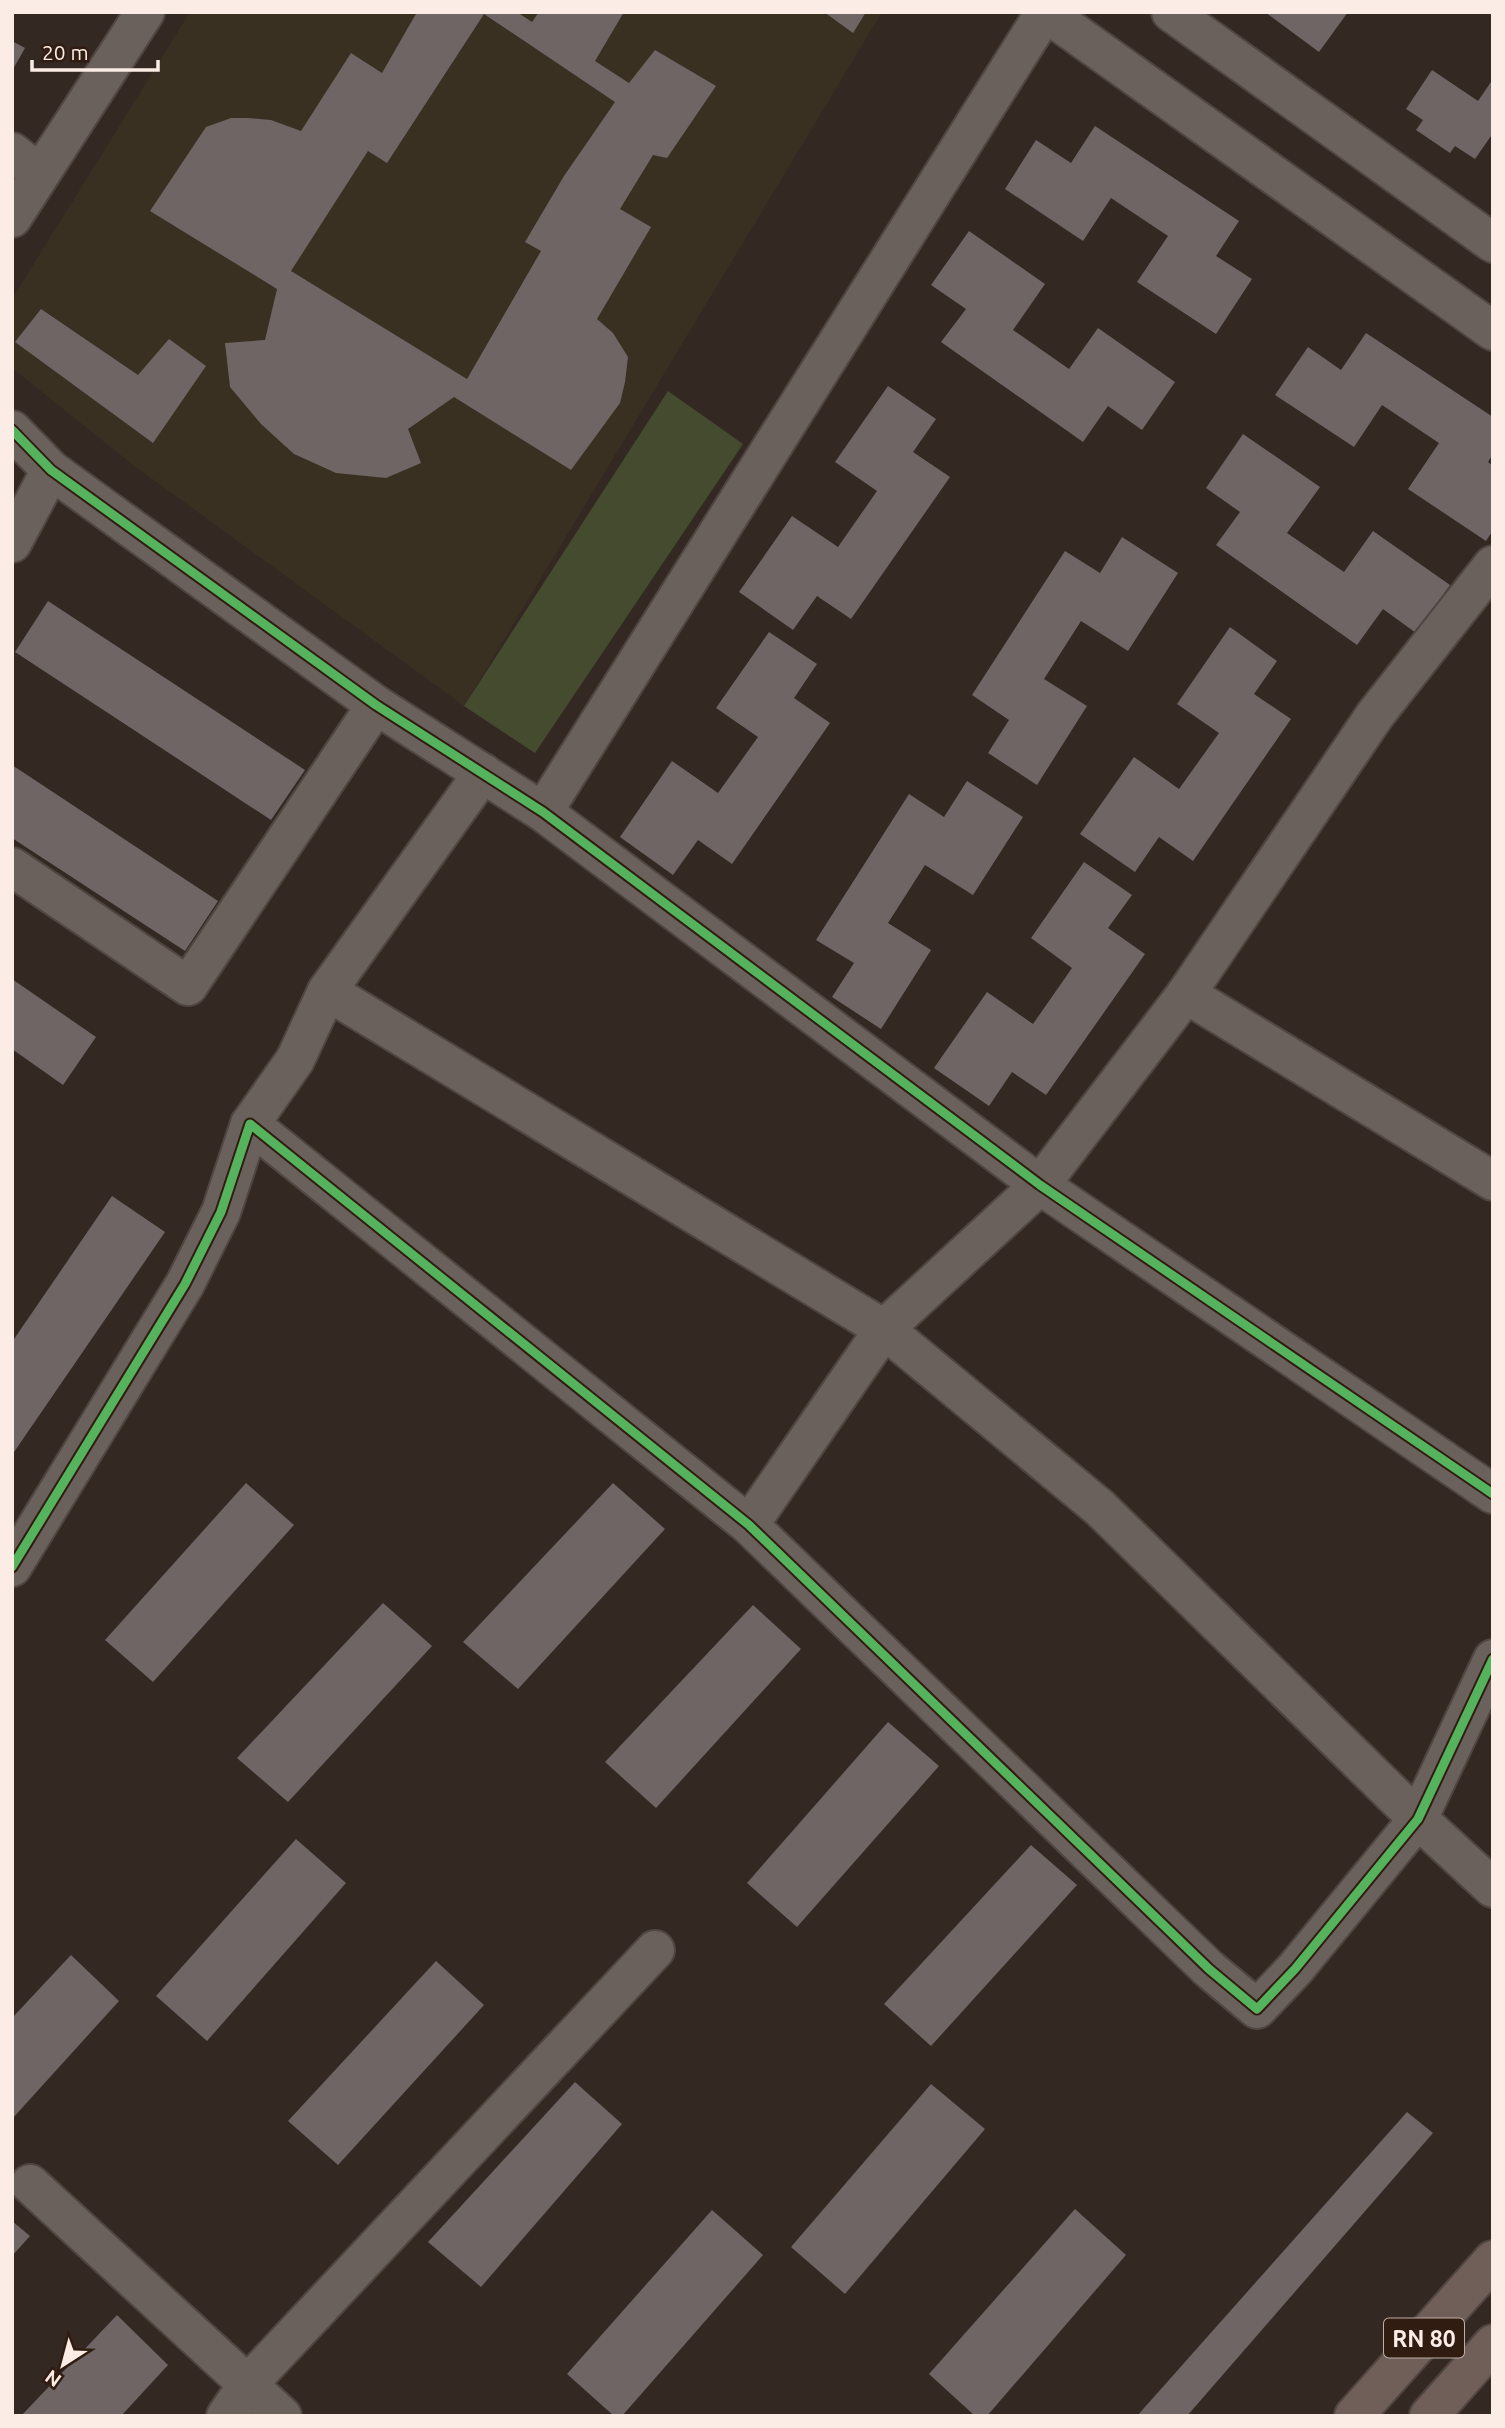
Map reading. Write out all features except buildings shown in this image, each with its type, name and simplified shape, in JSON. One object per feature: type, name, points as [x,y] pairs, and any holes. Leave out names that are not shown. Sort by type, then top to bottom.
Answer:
[{"type":"main road","name":"RN 80","points":[[1354,2416],[1493,2260]]},
{"type":"main road","name":"RN 80","points":[[1429,2416],[1493,2344]]},
{"type":"street","points":[[12,218],[26,162],[145,12]]},
{"type":"street","points":[[543,812],[1045,12],[1493,331]]},
{"type":"street","points":[[1171,12],[1489,230]]},
{"type":"street","points":[[12,430],[51,470],[376,705],[543,812],[1040,1185],[1493,1494]]},
{"type":"street","points":[[12,543],[51,470]]},
{"type":"street","points":[[749,1525],[884,1329],[1040,1185],[1186,994],[1375,715],[1493,565]]},
{"type":"street","points":[[12,867],[188,986],[376,705]]},
{"type":"street","points":[[12,1567],[185,1284],[221,1212],[250,1124],[295,1060],[327,991],[484,773]]},
{"type":"street","points":[[327,991],[884,1329],[1100,1508],[1418,1819],[1493,1888]]},
{"type":"street","points":[[1186,994],[1493,1181]]},
{"type":"street","points":[[250,1124],[749,1525],[1209,1969],[1257,2009],[1295,1969],[1418,1819],[1493,1659]]},
{"type":"street","points":[[226,2416],[248,2384],[655,1950]]},
{"type":"street","points":[[30,2184],[282,2416]]},
{"type":"shaded area","points":[[190,12],[882,12],[464,706],[133,465],[12,368],[12,299]]},
{"type":"green space","points":[[668,391],[743,444],[535,753],[464,706]]},
{"type":"cycle path","points":[[12,430],[51,470],[376,705],[543,812],[1040,1185],[1493,1494]]},
{"type":"cycle path","points":[[12,1567],[185,1284],[221,1212],[250,1124],[749,1525],[1209,1969],[1257,2009],[1295,1969],[1418,1819],[1493,1659]]}]
